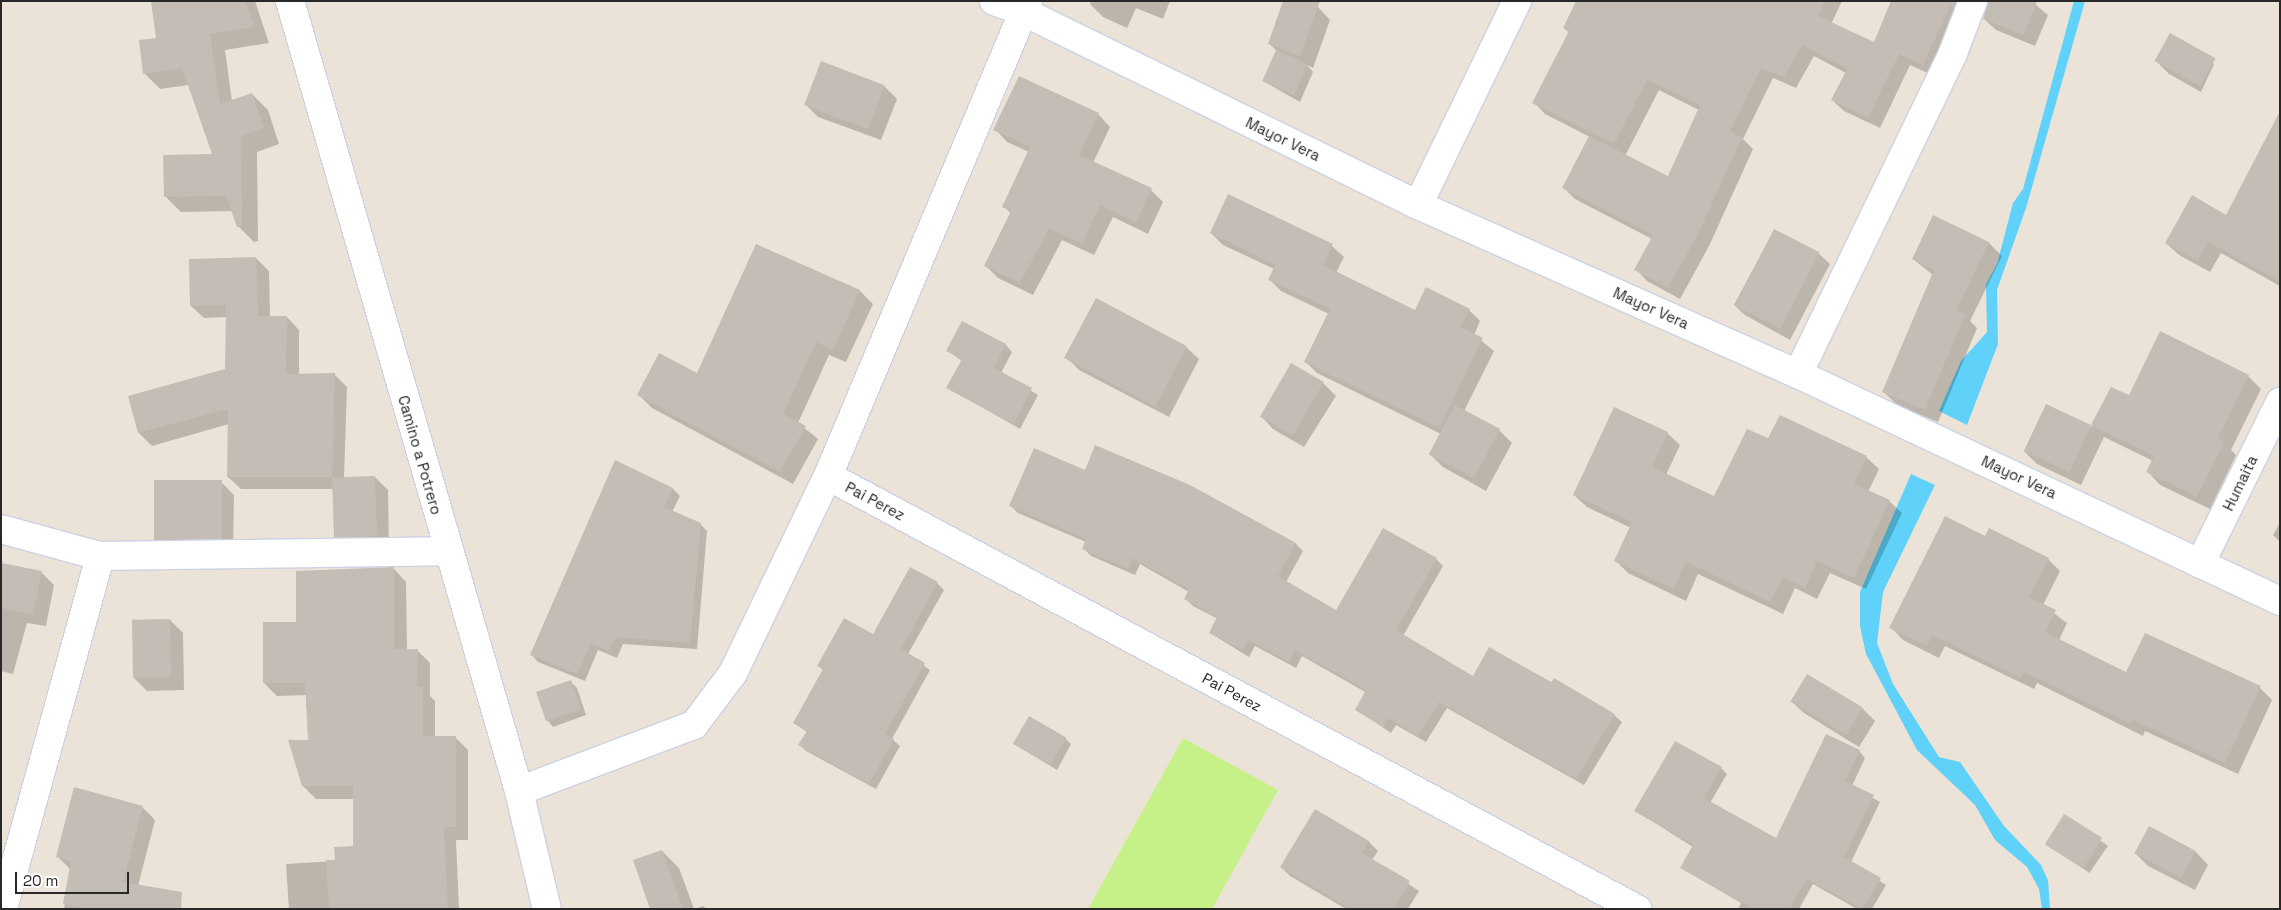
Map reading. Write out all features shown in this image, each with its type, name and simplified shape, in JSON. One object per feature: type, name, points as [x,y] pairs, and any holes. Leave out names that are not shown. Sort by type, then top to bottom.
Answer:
[{"type":"street","name":"Camino a Potrero","points":[[290,1],[447,551],[520,791],[547,909]]},
{"type":"street","name":"Mayor Vera","points":[[994,1],[1026,7],[1418,205],[1798,374],[2280,601]]},
{"type":"street","points":[[1418,205],[1517,1]]},
{"type":"street","points":[[1798,374],[1953,52],[1973,1]]},
{"type":"street","points":[[520,791],[694,724],[733,672],[828,476],[1026,7]]},
{"type":"street","name":"Humaita","points":[[2200,564],[2280,402]]},
{"type":"street","name":"Pai Perez","points":[[828,476],[1637,909]]},
{"type":"street","points":[[1,529],[100,556],[447,551]]},
{"type":"street","points":[[2,909],[100,556]]},
{"type":"green space","points":[[1183,738],[1278,790],[1212,909],[1088,909]]},
{"type":"water","points":[[2074,1],[2085,1],[2026,208],[1997,290],[1998,344],[1967,425],[1939,411],[1961,361],[1987,332],[1986,284],[1997,264],[2013,203],[2023,189]]},
{"type":"water","points":[[1911,474],[1935,485],[1883,592],[1877,643],[1893,684],[1939,757],[1960,762],[2004,826],[2041,865],[2048,880],[2050,909],[2042,909],[2039,889],[2027,867],[1995,840],[1975,805],[1917,750],[1866,654],[1860,626],[1860,592]]},
{"type":"building","points":[[151,1],[245,1],[254,27],[210,34],[220,104],[252,93],[264,128],[241,136],[242,226],[237,227],[226,196],[164,197],[163,155],[212,154],[182,68],[143,74],[139,40],[156,38]]},
{"type":"building","points":[[1283,1],[1320,1],[1300,56],[1268,44]]},
{"type":"building","points":[[1576,1],[1825,1],[1818,16],[1874,42],[1891,1],[1956,1],[1954,8],[1950,6],[1923,65],[1899,54],[1868,118],[1831,100],[1847,69],[1802,45],[1784,77],[1761,68],[1730,131],[1742,137],[1698,234],[1668,288],[1634,270],[1653,235],[1562,188],[1589,136],[1668,176],[1700,105],[1647,80],[1614,144],[1532,103],[1569,31],[1563,28]]},
{"type":"building","points":[[1988,1],[2037,1],[2024,35],[1983,19]]},
{"type":"building","points":[[2170,33],[2215,58],[2200,86],[2154,61]]},
{"type":"building","points":[[1276,50],[1308,64],[1294,95],[1262,81]]},
{"type":"building","points":[[821,61],[884,85],[868,129],[804,105]]},
{"type":"building","points":[[1019,76],[1099,113],[1079,155],[1152,188],[1136,223],[1100,205],[1082,244],[1049,228],[1020,283],[984,266],[1011,211],[1002,207],[1030,147],[993,130]]},
{"type":"building","points":[[2280,111],[2280,282],[2209,242],[2197,261],[2165,243],[2192,195],[2226,215]]},
{"type":"building","points":[[1228,194],[1333,244],[1323,265],[1415,310],[1426,287],[1470,309],[1460,327],[1483,338],[1439,428],[1304,362],[1330,309],[1268,280],[1275,265],[1210,233]]},
{"type":"building","points":[[1933,215],[1989,242],[1956,311],[1965,314],[1925,410],[1882,392],[1934,270],[1912,259]]},
{"type":"building","points":[[1774,229],[1819,252],[1780,329],[1735,306]]},
{"type":"building","points":[[756,244],[860,290],[833,350],[816,342],[783,414],[806,426],[780,472],[637,395],[659,353],[697,373]]},
{"type":"building","points":[[256,257],[258,316],[287,316],[286,374],[335,373],[332,477],[227,477],[228,409],[138,433],[128,396],[225,369],[226,305],[190,306],[189,259]]},
{"type":"building","points":[[1096,298],[1187,346],[1155,406],[1064,358]]},
{"type":"building","points":[[962,321],[1006,344],[994,368],[1032,388],[1013,424],[946,388],[962,359],[946,351]]},
{"type":"building","points":[[2160,331],[2249,375],[2218,438],[2224,442],[2197,497],[2146,472],[2154,456],[2091,425],[2111,387],[2129,395]]},
{"type":"building","points":[[1291,363],[1324,382],[1293,436],[1260,417]]},
{"type":"building","points":[[2046,404],[2091,425],[2069,472],[2024,451]]},
{"type":"building","points":[[1455,405],[1500,429],[1474,478],[1429,454]]},
{"type":"building","points":[[1614,407],[1668,432],[1652,467],[1714,496],[1747,429],[1768,438],[1780,415],[1867,456],[1854,484],[1890,500],[1854,578],[1817,561],[1805,588],[1783,577],[1770,602],[1686,562],[1673,589],[1614,561],[1632,522],[1573,495]]},
{"type":"building","points":[[1095,445],[1190,485],[1296,543],[1278,576],[1336,610],[1383,528],[1437,558],[1396,630],[1473,676],[1489,647],[1551,682],[1554,678],[1615,714],[1576,779],[1439,702],[1418,736],[1388,718],[1383,727],[1355,710],[1366,690],[1295,650],[1289,662],[1248,640],[1242,650],[1209,633],[1217,617],[1184,599],[1189,589],[1132,558],[1128,569],[1082,549],[1086,539],[1009,506],[1034,448],[1085,470]]},
{"type":"building","points":[[615,460],[673,488],[664,507],[701,523],[690,643],[616,637],[609,651],[591,643],[577,674],[530,655]]},
{"type":"building","points":[[375,476],[377,536],[334,537],[332,478]]},
{"type":"building","points":[[154,480],[222,480],[222,540],[154,540]]},
{"type":"building","points":[[1945,516],[1985,536],[1989,528],[2049,558],[2029,597],[2056,610],[2045,632],[2126,672],[2145,633],[2261,686],[2225,763],[2133,720],[2131,724],[2024,672],[2021,678],[1932,635],[1927,646],[1889,628]]},
{"type":"building","points":[[1,563],[42,571],[33,614],[1,608]]},
{"type":"building","points":[[394,567],[394,649],[418,649],[417,687],[423,687],[423,736],[456,736],[456,827],[444,827],[448,909],[329,909],[326,860],[335,860],[334,847],[353,846],[353,786],[302,786],[288,740],[308,740],[305,683],[263,683],[263,622],[296,622],[296,571]]},
{"type":"building","points":[[910,567],[938,582],[901,649],[925,663],[885,734],[894,739],[869,784],[798,745],[807,731],[793,723],[823,669],[817,666],[844,618],[873,634]]},
{"type":"building","points":[[170,619],[171,677],[133,678],[132,620]]},
{"type":"building","points":[[1807,674],[1863,707],[1846,735],[1791,701]]},
{"type":"building","points":[[571,680],[581,709],[546,721],[536,692]]},
{"type":"building","points":[[1029,716],[1066,738],[1050,765],[1013,744]]},
{"type":"building","points":[[1826,734],[1860,750],[1845,781],[1874,795],[1844,857],[1881,878],[1862,909],[1807,879],[1789,909],[1754,909],[1680,868],[1693,845],[1634,811],[1675,741],[1722,767],[1704,798],[1776,838]]},
{"type":"building","points":[[74,787],[143,806],[123,882],[182,892],[181,909],[92,909],[63,904],[71,861],[56,857]]},
{"type":"building","points":[[1315,809],[1369,841],[1362,853],[1410,881],[1394,909],[1350,909],[1280,867]]},
{"type":"building","points":[[2064,814],[2102,838],[2083,868],[2045,845]]},
{"type":"building","points":[[2149,826],[2196,851],[2181,878],[2134,853]]},
{"type":"building","points":[[662,850],[683,909],[650,909],[633,860]]}]
